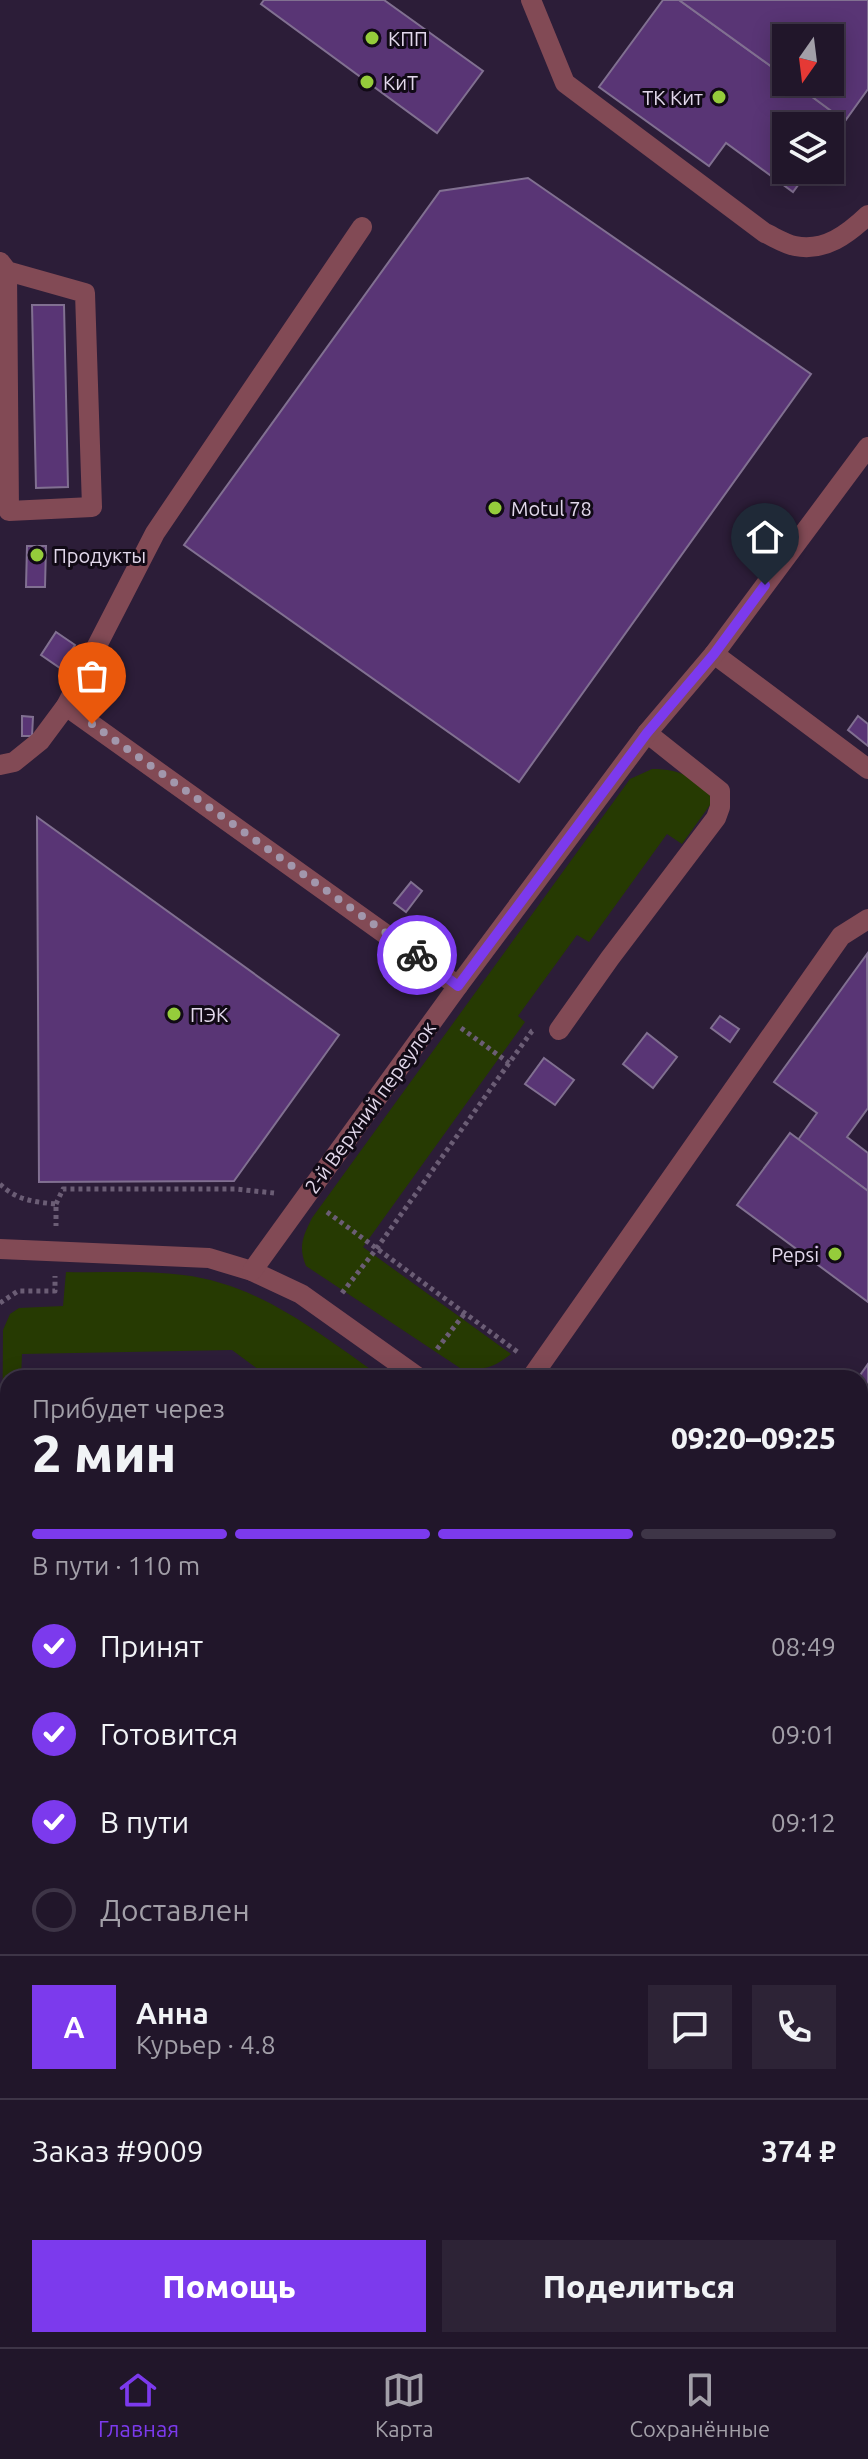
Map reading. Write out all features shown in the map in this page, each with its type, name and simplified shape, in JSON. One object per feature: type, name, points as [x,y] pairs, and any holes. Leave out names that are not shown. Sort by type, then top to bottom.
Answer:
[{"type":"street","points":[[531,0],[565,83],[765,233],[795,246],[827,245],[849,232],[868,215]]},
{"type":"street","points":[[0,765],[14,762],[40,741],[66,706],[155,533],[362,227]]},
{"type":"street","points":[[3,266],[85,293],[92,507],[9,511],[3,266]]},
{"type":"street","name":"2-й Верхний переулок","points":[[252,1271],[458,986],[647,733],[714,654],[868,447]]},
{"type":"street","points":[[714,654],[868,769]]},
{"type":"street","points":[[66,706],[458,986]]},
{"type":"street","points":[[559,1030],[716,818],[720,807],[720,791],[647,733]]},
{"type":"street","points":[[537,1370],[841,936],[868,919]]},
{"type":"street","points":[[0,1249],[209,1258],[252,1271],[301,1294],[408,1370]]},
{"type":"path","points":[[439,1012],[509,1063]]},
{"type":"path","points":[[327,1312],[377,1248],[532,1031],[559,1030]]},
{"type":"path","points":[[56,1204],[63,1189],[235,1189],[306,1196],[465,1313],[532,1370]]},
{"type":"path","points":[[437,1349],[465,1313]]},
{"type":"green space","points":[[652,769],[686,776],[715,798],[682,844],[667,834],[589,942],[577,935],[518,1016],[525,1022],[363,1247],[511,1354],[487,1367],[460,1368],[306,1266],[302,1253],[304,1236],[312,1218],[630,779]]},
{"type":"green space","points":[[66,1272],[168,1273],[211,1280],[264,1300],[289,1314],[372,1370],[259,1370],[232,1350],[22,1354],[21,1370],[3,1370],[3,1330],[10,1314],[19,1308],[63,1306]]},
{"type":"building","name":"КПП","points":[[264,0],[384,0],[483,71],[437,133],[261,4]]},
{"type":"building","points":[[663,0],[679,0],[772,67],[772,96],[811,96],[833,112],[772,112],[772,177],[726,143],[709,166],[599,87]]},
{"type":"building","points":[[679,0],[868,0],[868,89],[845,121],[844,112],[833,112],[811,96],[844,96],[844,24],[772,24],[772,67]]},
{"type":"building","points":[[528,178],[811,374],[519,782],[184,545],[440,191]]},
{"type":"building","points":[[782,184],[799,184],[793,192]]},
{"type":"building","points":[[32,305],[64,305],[68,487],[36,488]]},
{"type":"building","points":[[27,546],[46,546],[45,587],[26,587]]},
{"type":"building","points":[[56,632],[75,645],[60,668],[41,655]]},
{"type":"building","points":[[22,716],[33,717],[32,736],[22,736]]},
{"type":"building","points":[[858,716],[868,724],[868,746],[848,730]]},
{"type":"building","name":"ПЭК","points":[[37,817],[339,1035],[234,1181],[39,1182]]},
{"type":"building","points":[[411,882],[422,891],[406,912],[394,903]]},
{"type":"building","points":[[867,954],[868,1108],[847,1137],[868,1153],[868,1191],[798,1140],[817,1113],[774,1082]]},
{"type":"building","points":[[720,1016],[739,1029],[730,1042],[711,1028]]},
{"type":"building","points":[[647,1033],[677,1057],[653,1088],[623,1064]]},
{"type":"building","points":[[544,1058],[574,1080],[555,1105],[525,1084]]},
{"type":"building","name":"Pepsi","points":[[790,1133],[868,1191],[868,1302],[737,1205]]},
{"type":"way so far","points":[[92,724],[417,955]]},
{"type":"place","name":"КПП","points":[[372,38]]},
{"type":"place","name":"КиТ","points":[[367,82]]},
{"type":"place","name":"ТК Кит","points":[[719,97]]},
{"type":"place","name":"Motul 78","points":[[495,508]]},
{"type":"place","name":"Продукты","points":[[37,555]]},
{"type":"place","name":"ПЭК","points":[[174,1014]]},
{"type":"place","name":"Pepsi","points":[[835,1254]]},
{"type":"route","points":[[417,955],[458,986],[647,733],[714,654],[765,585]]}]
